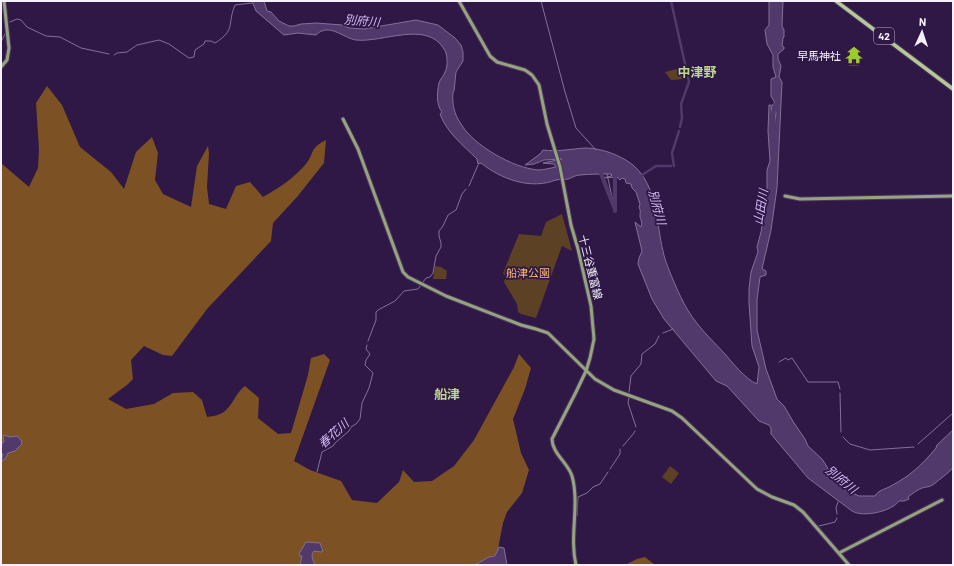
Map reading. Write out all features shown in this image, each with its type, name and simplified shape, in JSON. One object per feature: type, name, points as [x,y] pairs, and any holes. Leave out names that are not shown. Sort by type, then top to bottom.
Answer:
[{"type":"main road","name":"42","points":[[836,1],[953,89]]},
{"type":"street","points":[[1,67],[7,60],[9,48],[4,1]]},
{"type":"street","name":"十三谷重富線","points":[[458,1],[490,56],[497,62],[525,70],[537,81],[563,183],[570,226],[578,249],[592,306],[594,339],[586,370],[552,439],[553,445],[572,476],[574,495],[572,541],[576,565]]},
{"type":"street","points":[[344,119],[358,149],[403,272],[418,283],[446,296],[521,325],[548,333],[595,380],[606,386],[663,407],[677,414],[757,489],[772,497],[794,505],[803,512],[849,565]]},
{"type":"street","points":[[785,196],[800,199],[953,196]]},
{"type":"street","points":[[839,553],[942,500]]},
{"type":"green space","points":[[849,52],[859,53],[859,66],[849,66]]},
{"type":"green space","points":[[681,68],[684,79],[671,80],[665,72]]},
{"type":"green space","name":"船津公園","points":[[562,214],[572,251],[562,246],[536,318],[521,314],[518,312],[517,304],[504,282],[506,277],[503,273],[519,234],[541,236],[546,222]]},
{"type":"green space","points":[[435,266],[441,267],[447,271],[446,279],[433,279]]},
{"type":"green space","points":[[670,466],[679,473],[671,484],[662,477]]},
{"type":"shaded area","points":[[252,1],[264,1],[267,11],[271,12],[279,21],[289,26],[316,23],[342,25],[349,28],[364,29],[416,20],[438,25],[455,38],[461,45],[463,52],[463,61],[456,72],[453,92],[453,105],[455,113],[467,132],[484,147],[517,165],[538,170],[556,167],[554,164],[543,163],[562,159],[544,160],[534,164],[525,165],[543,150],[559,151],[585,148],[597,149],[614,154],[633,165],[643,177],[650,191],[655,206],[664,255],[674,283],[688,310],[702,330],[739,370],[757,384],[759,367],[752,346],[749,289],[751,272],[758,252],[757,247],[767,195],[767,170],[770,161],[768,131],[769,105],[771,105],[774,127],[776,113],[772,105],[775,103],[771,96],[771,79],[776,77],[773,67],[773,55],[767,44],[765,30],[769,25],[769,1],[783,1],[782,26],[784,30],[784,37],[782,46],[784,49],[778,54],[778,59],[781,66],[779,77],[782,82],[777,188],[771,230],[762,269],[766,271],[766,275],[760,277],[757,300],[757,330],[766,369],[777,399],[784,406],[808,446],[822,459],[836,481],[844,489],[859,496],[875,496],[880,491],[898,482],[915,470],[931,454],[937,445],[953,430],[953,468],[933,485],[920,489],[908,497],[909,499],[899,501],[890,508],[870,514],[852,511],[808,478],[771,434],[771,428],[769,425],[759,421],[727,386],[716,381],[664,319],[652,299],[638,264],[642,251],[635,222],[641,227],[642,222],[640,217],[640,204],[636,192],[632,188],[631,184],[626,183],[625,179],[622,178],[620,180],[617,177],[603,178],[611,176],[611,174],[578,175],[568,179],[536,184],[516,181],[498,174],[481,163],[478,164],[477,159],[456,138],[443,121],[440,114],[442,112],[439,106],[437,94],[438,86],[446,70],[447,57],[444,49],[436,40],[427,36],[416,34],[356,40],[331,30],[321,31],[316,35],[298,33],[284,35],[256,11]]},
{"type":"shaded area","points":[[47,86],[62,105],[80,147],[111,172],[124,189],[136,152],[152,137],[158,153],[155,180],[163,194],[191,207],[197,166],[208,146],[207,187],[209,204],[226,209],[236,186],[250,182],[263,197],[296,174],[309,160],[315,148],[326,140],[324,163],[297,197],[273,223],[271,241],[207,309],[172,356],[163,355],[144,346],[131,360],[133,379],[108,399],[126,409],[154,404],[173,393],[193,392],[202,400],[207,417],[224,412],[245,386],[259,398],[258,418],[278,434],[291,433],[308,375],[311,358],[324,354],[330,360],[294,461],[310,470],[341,481],[352,500],[377,503],[399,482],[403,470],[414,482],[432,481],[454,466],[474,440],[514,367],[519,354],[531,368],[525,389],[513,419],[521,453],[529,470],[522,493],[507,512],[503,523],[497,554],[475,565],[1,565],[1,163],[29,187],[38,168],[39,150],[36,103]]},
{"type":"shaded area","points":[[3,435],[10,437],[17,436],[21,440],[22,444],[15,451],[8,453],[1,463],[3,454],[1,454],[2,443],[4,442]]},
{"type":"shaded area","points":[[306,542],[320,543],[323,551],[314,551],[312,555],[315,565],[300,565],[302,556],[299,554]]},
{"type":"shaded area","points":[[499,547],[504,548],[507,565],[475,565],[489,557],[495,556]]},
{"type":"shaded area","points":[[645,557],[655,565],[625,565],[637,559]]},
{"type":"waterway","points":[[541,1],[576,128],[596,150]]},
{"type":"waterway","points":[[671,1],[689,82],[681,104],[682,118],[680,127]]},
{"type":"waterway","points":[[114,55],[117,53],[127,52],[137,45],[159,40],[169,44],[189,58],[194,57],[195,50],[204,44],[205,41],[215,43],[226,34],[230,26],[235,5],[252,3]]},
{"type":"waterway","points":[[10,22],[17,19],[21,20],[27,27],[46,36],[60,37],[81,48],[109,54]]},
{"type":"waterway","points":[[1,42],[6,32]]},
{"type":"waterway","name":"山田川","points":[[774,132],[773,114],[775,105]]},
{"type":"waterway","points":[[674,166],[672,153],[679,131]]},
{"type":"waterway","name":"春花川","points":[[469,186],[478,165]]},
{"type":"waterway","points":[[642,177],[642,175],[656,166],[671,166]]},
{"type":"waterway","name":"別府川","points":[[600,171],[614,207]]},
{"type":"waterway","name":"別府川","points":[[615,172],[615,211]]},
{"type":"waterway","name":"別府川","points":[[607,174],[615,211]]},
{"type":"waterway","name":"春花川","points":[[368,341],[376,320],[376,312],[395,301],[404,291],[418,289],[426,278],[430,277],[433,273],[436,256],[441,247],[439,231],[448,215],[456,210],[462,194],[466,189]]},
{"type":"waterway","points":[[663,333],[673,329]]},
{"type":"waterway","points":[[629,392],[631,376],[641,364],[642,354],[655,344],[659,336]]},
{"type":"waterway","name":"春花川","points":[[317,472],[322,452],[333,446],[360,419],[362,403],[369,388],[373,373],[365,365],[370,354],[366,349],[367,345]]},
{"type":"waterway","points":[[779,362],[786,358],[788,360],[792,358],[808,382],[838,382],[840,389]]},
{"type":"waterway","points":[[840,393],[841,432]]},
{"type":"waterway","points":[[629,397],[628,403],[636,427]]},
{"type":"waterway","points":[[918,444],[953,413]]},
{"type":"waterway","points":[[623,446],[635,431]]},
{"type":"waterway","points":[[843,437],[850,444],[870,450],[914,447]]},
{"type":"waterway","points":[[610,469],[620,454],[620,449]]},
{"type":"waterway","points":[[577,516],[578,497],[600,484],[608,472]]},
{"type":"waterway","points":[[837,514],[836,508],[838,502]]},
{"type":"waterway","points":[[819,526],[835,522],[837,518]]},
{"type":"place","name":"早馬神社","points":[[854,55]]},
{"type":"district","name":"中津野","points":[[697,72]]},
{"type":"district","name":"船津","points":[[447,394]]}]
